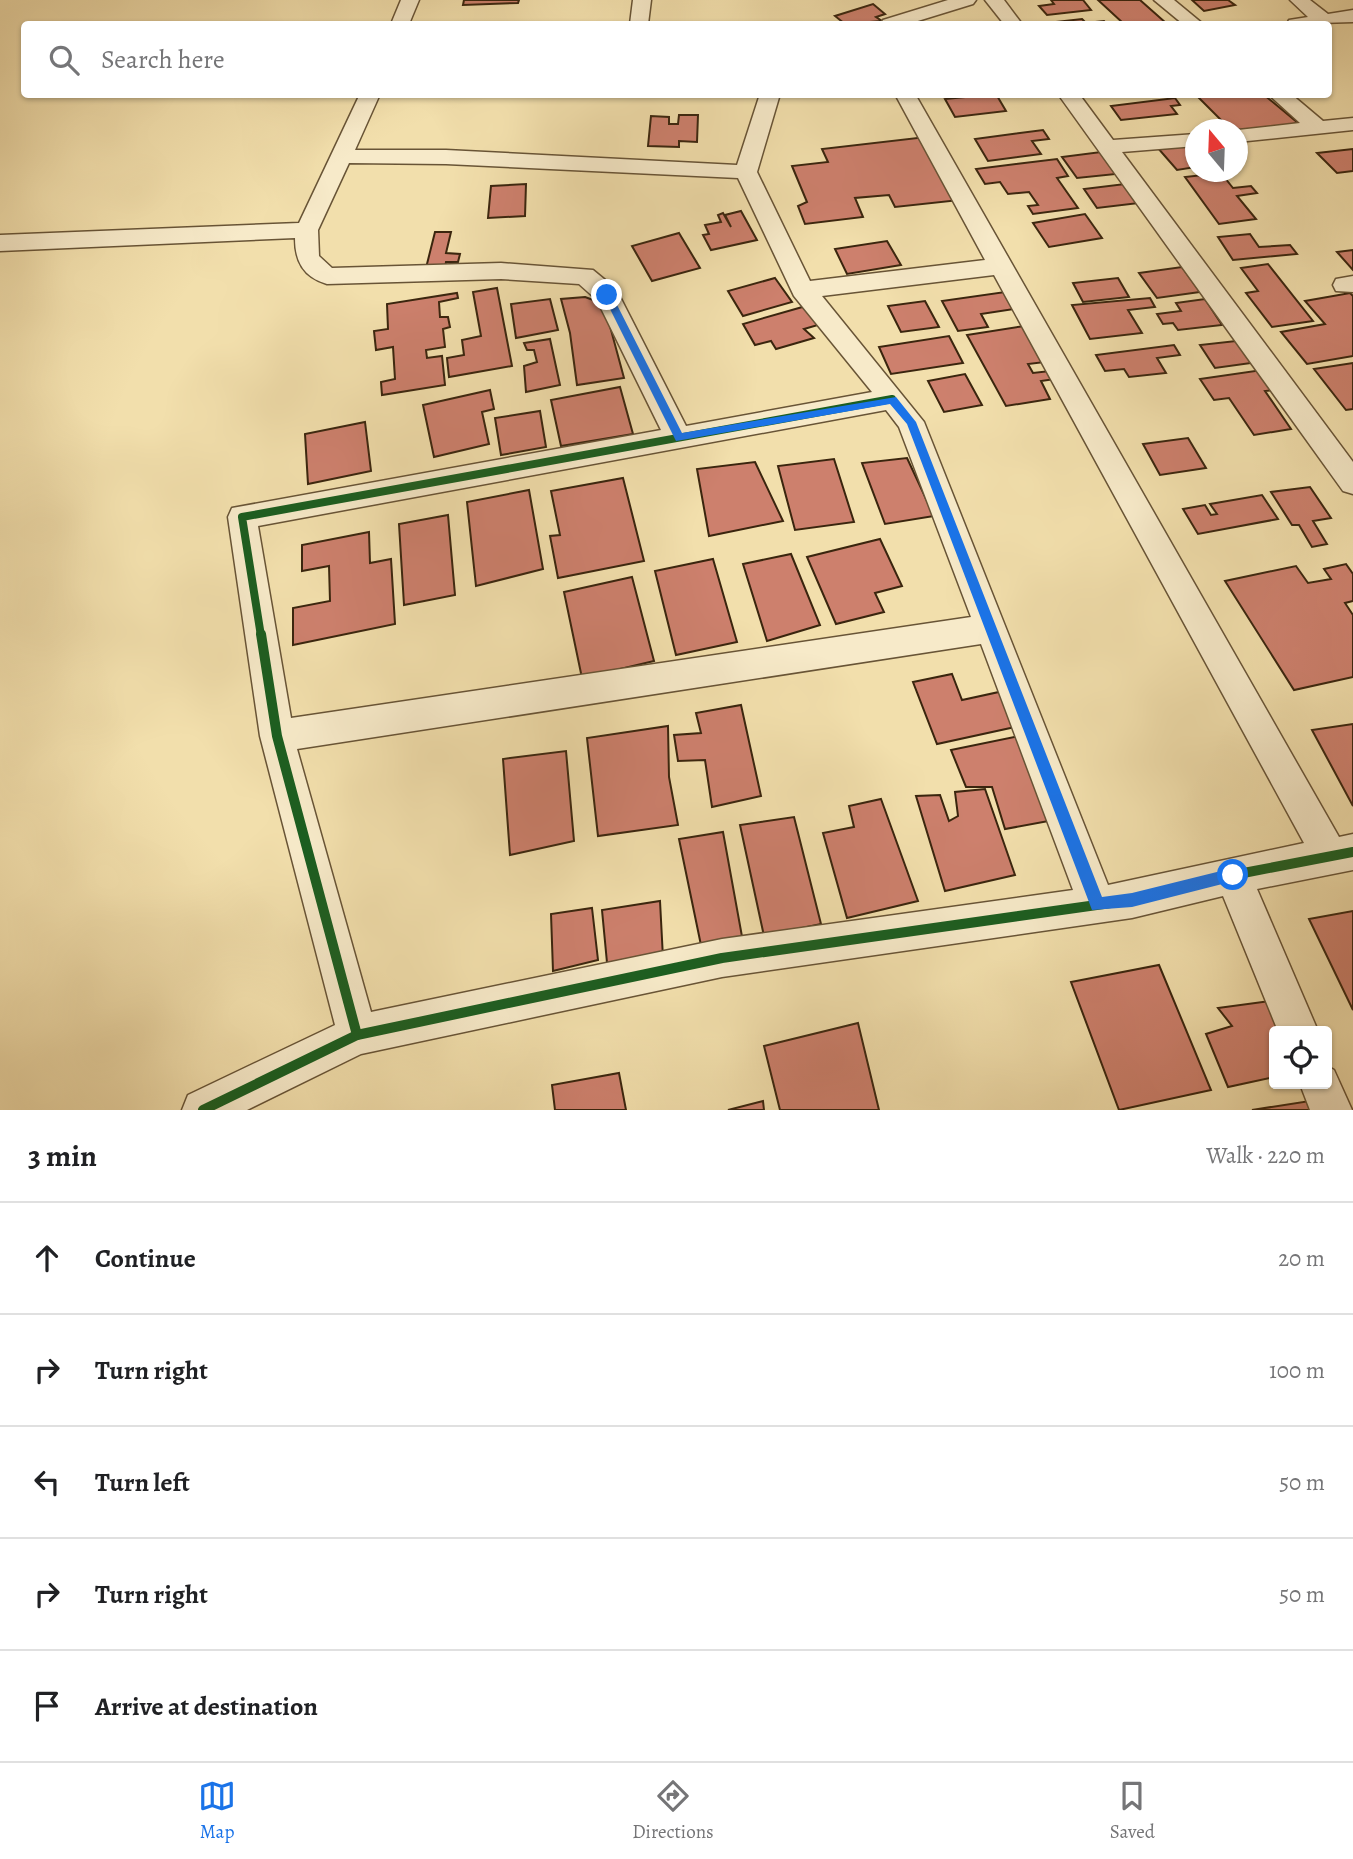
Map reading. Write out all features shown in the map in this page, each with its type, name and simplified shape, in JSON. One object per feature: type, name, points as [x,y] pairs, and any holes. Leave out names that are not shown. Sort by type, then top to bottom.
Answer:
[{"type":"street","points":[[401,21],[410,0]]},
{"type":"street","points":[[639,21],[642,0]]},
{"type":"street","points":[[900,21],[967,0]]},
{"type":"street","points":[[994,0],[1011,21]]},
{"type":"street","points":[[1163,0],[1190,21]]},
{"type":"street","points":[[1299,0],[1324,20]]},
{"type":"street","points":[[1317,21],[1353,16]]},
{"type":"street","points":[[368,98],[307,230],[307,259],[327,276],[500,271],[585,276],[607,295],[680,438]]},
{"type":"street","points":[[768,98],[761,112],[746,172],[803,290],[911,422],[1097,905]]},
{"type":"street","points":[[203,1110],[357,1035],[722,958],[1132,900],[1233,875],[1342,855],[1001,266],[907,98]]},
{"type":"street","points":[[1071,98],[1353,483]]},
{"type":"street","points":[[1283,98],[1320,129]]},
{"type":"street","points":[[1248,135],[1353,124]]},
{"type":"street","points":[[1109,147],[1185,141]]},
{"type":"street","points":[[339,156],[446,157],[746,172]]},
{"type":"street","points":[[0,243],[307,230]]},
{"type":"street","points":[[803,290],[1001,266]]},
{"type":"street","points":[[357,1035],[276,736],[242,517],[892,399]]},
{"type":"street","points":[[276,736],[991,628]]},
{"type":"street","points":[[1233,875],[1296,1026]]},
{"type":"street","points":[[1322,1089],[1331,1110]]},
{"type":"building","points":[[464,0],[519,0],[518,3],[463,5]]},
{"type":"building","points":[[1051,0],[1083,0],[1091,10],[1047,15],[1039,6],[1054,4]]},
{"type":"building","points":[[1098,0],[1140,0],[1164,21],[1121,21]]},
{"type":"building","points":[[1192,0],[1228,0],[1235,5],[1204,11]]},
{"type":"building","points":[[873,4],[885,14],[876,17],[882,21],[841,21],[835,16]]},
{"type":"building","points":[[998,98],[1006,111],[955,117],[945,99]]},
{"type":"building","points":[[1175,98],[1180,105],[1171,106],[1177,114],[1121,120],[1111,106]]},
{"type":"building","points":[[1199,98],[1268,98],[1298,123],[1248,132],[1248,119],[1220,119]]},
{"type":"building","points":[[679,115],[698,115],[697,142],[679,141],[679,147],[648,146],[651,116],[669,117],[669,124],[678,124]]},
{"type":"building","points":[[1043,130],[1049,139],[1032,141],[1041,154],[988,161],[975,139]]},
{"type":"building","points":[[926,137],[960,200],[895,207],[889,195],[855,198],[863,217],[805,224],[798,206],[807,202],[792,166],[828,162],[822,149]]},
{"type":"building","points":[[1185,144],[1185,169],[1177,170],[1157,147]]},
{"type":"building","points":[[1353,149],[1353,171],[1337,173],[1317,153]]},
{"type":"building","points":[[1101,152],[1116,174],[1077,178],[1062,157]]},
{"type":"building","points":[[1057,159],[1068,176],[1057,178],[1078,208],[1033,214],[1028,206],[1038,205],[1029,192],[1008,194],[1000,182],[985,184],[976,169]]},
{"type":"building","points":[[1189,182],[1228,182],[1233,188],[1251,186],[1257,193],[1237,196],[1256,219],[1219,224]]},
{"type":"building","points":[[526,184],[525,216],[488,218],[491,186]]},
{"type":"building","points":[[1125,184],[1139,203],[1097,208],[1084,189]]},
{"type":"building","points":[[741,211],[757,240],[711,250],[703,235],[709,234],[705,225],[721,222],[718,215],[723,213],[731,227],[725,215]]},
{"type":"building","points":[[1085,214],[1102,238],[1049,247],[1033,223]]},
{"type":"building","points":[[435,232],[451,232],[446,253],[460,254],[458,262],[446,262],[445,268],[426,268]]},
{"type":"building","points":[[679,233],[700,268],[652,281],[632,246]]},
{"type":"building","points":[[1250,234],[1259,247],[1290,245],[1297,254],[1233,260],[1218,237]]},
{"type":"building","points":[[887,241],[901,265],[847,274],[835,249]]},
{"type":"building","points":[[1353,250],[1353,270],[1337,252]]},
{"type":"building","points":[[1268,264],[1313,321],[1272,327],[1246,293],[1258,291],[1241,268]]},
{"type":"building","points":[[1182,267],[1200,292],[1157,298],[1139,273]]},
{"type":"building","points":[[775,278],[792,302],[743,316],[728,291]]},
{"type":"building","points":[[1118,278],[1129,297],[1083,302],[1073,283]]},
{"type":"building","points":[[497,288],[512,366],[449,377],[447,358],[464,355],[462,340],[481,336],[473,292]]},
{"type":"building","points":[[1005,292],[1014,309],[981,314],[988,327],[958,331],[942,301]]},
{"type":"building","points":[[457,293],[458,298],[439,302],[440,317],[448,317],[450,327],[443,329],[445,347],[426,350],[427,358],[442,356],[445,385],[382,395],[381,382],[395,379],[393,347],[376,350],[374,331],[388,329],[387,304]]},
{"type":"building","points":[[1350,293],[1353,296],[1353,356],[1307,364],[1281,332],[1325,324],[1305,301]]},
{"type":"building","points":[[585,297],[604,304],[624,378],[577,385],[570,333],[561,299]]},
{"type":"building","points":[[1150,298],[1155,307],[1128,310],[1142,333],[1090,339],[1072,305]]},
{"type":"building","points":[[550,299],[558,330],[516,338],[511,304]]},
{"type":"building","points":[[1205,299],[1222,325],[1178,330],[1173,323],[1163,324],[1157,314],[1181,311],[1176,303]]},
{"type":"building","points":[[925,301],[939,327],[901,332],[888,306]]},
{"type":"building","points":[[806,306],[818,325],[804,329],[814,338],[776,349],[771,341],[755,345],[743,324]]},
{"type":"building","points":[[1024,326],[1045,362],[1028,364],[1033,373],[1050,371],[1055,379],[1041,381],[1050,399],[1006,406],[967,335]]},
{"type":"building","points":[[949,336],[963,363],[891,374],[879,347]]},
{"type":"building","points":[[550,339],[560,385],[526,392],[524,366],[537,362],[534,350],[527,350],[524,343]]},
{"type":"building","points":[[1236,341],[1251,363],[1215,368],[1200,345]]},
{"type":"building","points":[[1174,345],[1180,355],[1157,358],[1166,373],[1129,377],[1124,369],[1105,371],[1096,355]]},
{"type":"building","points":[[1353,363],[1353,409],[1346,410],[1314,369]]},
{"type":"building","points":[[1262,370],[1276,390],[1265,391],[1291,429],[1254,435],[1229,398],[1214,400],[1200,379]]},
{"type":"building","points":[[965,374],[982,405],[944,412],[928,381]]},
{"type":"building","points":[[620,387],[633,434],[561,446],[551,400]]},
{"type":"building","points":[[490,390],[494,409],[482,412],[489,444],[434,457],[423,405]]},
{"type":"building","points":[[540,411],[546,447],[501,455],[495,418]]},
{"type":"building","points":[[365,422],[371,471],[308,484],[305,434]]},
{"type":"building","points":[[1188,438],[1206,468],[1160,475],[1143,444]]},
{"type":"building","points":[[907,458],[934,516],[885,524],[862,463]]},
{"type":"building","points":[[834,459],[854,522],[795,530],[778,466]]},
{"type":"building","points":[[755,462],[783,521],[709,536],[697,469]]},
{"type":"building","points":[[623,478],[644,561],[558,578],[550,536],[560,535],[551,491]]},
{"type":"building","points":[[1310,487],[1331,518],[1313,521],[1327,544],[1312,547],[1299,525],[1292,525],[1271,492]]},
{"type":"building","points":[[529,490],[543,569],[476,586],[467,502]]},
{"type":"building","points":[[1262,495],[1278,519],[1198,534],[1183,509],[1205,505],[1211,515],[1217,514],[1210,504]]},
{"type":"building","points":[[448,515],[455,595],[404,605],[399,524]]},
{"type":"building","points":[[369,532],[370,563],[391,559],[395,624],[293,645],[293,608],[330,601],[329,566],[302,571],[302,545]]},
{"type":"building","points":[[880,539],[902,586],[875,593],[884,612],[836,624],[807,557]]},
{"type":"building","points":[[791,554],[820,625],[767,641],[743,564]]},
{"type":"building","points":[[713,559],[737,642],[676,655],[655,571]]},
{"type":"building","points":[[1346,564],[1353,574],[1353,601],[1345,603],[1353,615],[1353,677],[1294,690],[1225,581],[1296,566],[1308,583],[1331,579],[1324,569]]},
{"type":"building","points":[[632,577],[654,661],[582,678],[564,592]]},
{"type":"building","points":[[952,674],[962,700],[999,692],[1015,727],[937,744],[913,682]]},
{"type":"building","points":[[741,705],[761,796],[712,807],[705,760],[678,761],[674,735],[701,733],[696,713]]},
{"type":"building","points":[[1353,724],[1353,806],[1312,730]]},
{"type":"building","points":[[668,726],[669,777],[678,825],[598,836],[587,738]]},
{"type":"building","points":[[1019,736],[1054,820],[1005,829],[992,787],[966,787],[951,750]]},
{"type":"building","points":[[566,751],[574,841],[510,855],[503,759]]},
{"type":"building","points":[[985,789],[1015,875],[945,891],[916,796],[940,795],[949,821],[958,816],[955,792]]},
{"type":"building","points":[[881,799],[918,901],[847,918],[823,833],[854,827],[849,806]]},
{"type":"building","points":[[794,817],[821,924],[764,936],[740,825]]},
{"type":"building","points":[[723,832],[743,942],[702,950],[679,839]]},
{"type":"building","points":[[660,901],[663,958],[608,973],[602,910]]},
{"type":"building","points":[[592,908],[598,960],[553,971],[551,914]]},
{"type":"building","points":[[1353,911],[1353,1010],[1309,919]]},
{"type":"building","points":[[1159,965],[1211,1090],[1119,1110],[1071,982]]},
{"type":"building","points":[[1277,1000],[1289,1026],[1269,1026],[1269,1078],[1228,1087],[1206,1034],[1232,1026],[1218,1008]]},
{"type":"building","points":[[858,1023],[879,1110],[780,1110],[764,1046]]},
{"type":"building","points":[[619,1073],[626,1110],[555,1110],[552,1085]]},
{"type":"building","points":[[1316,1100],[1321,1110],[1252,1110]]},
{"type":"building","points":[[763,1101],[764,1110],[728,1110]]},
{"type":"cycle path","points":[[357,1035],[277,736],[242,517],[892,399]]},
{"type":"cycle path","points":[[203,1110],[357,1035],[722,958],[1132,900],[1233,875],[1353,852]]},
{"type":"route","points":[[607,295],[680,438],[892,399],[911,422],[1097,905],[1132,900],[1233,875]]}]
